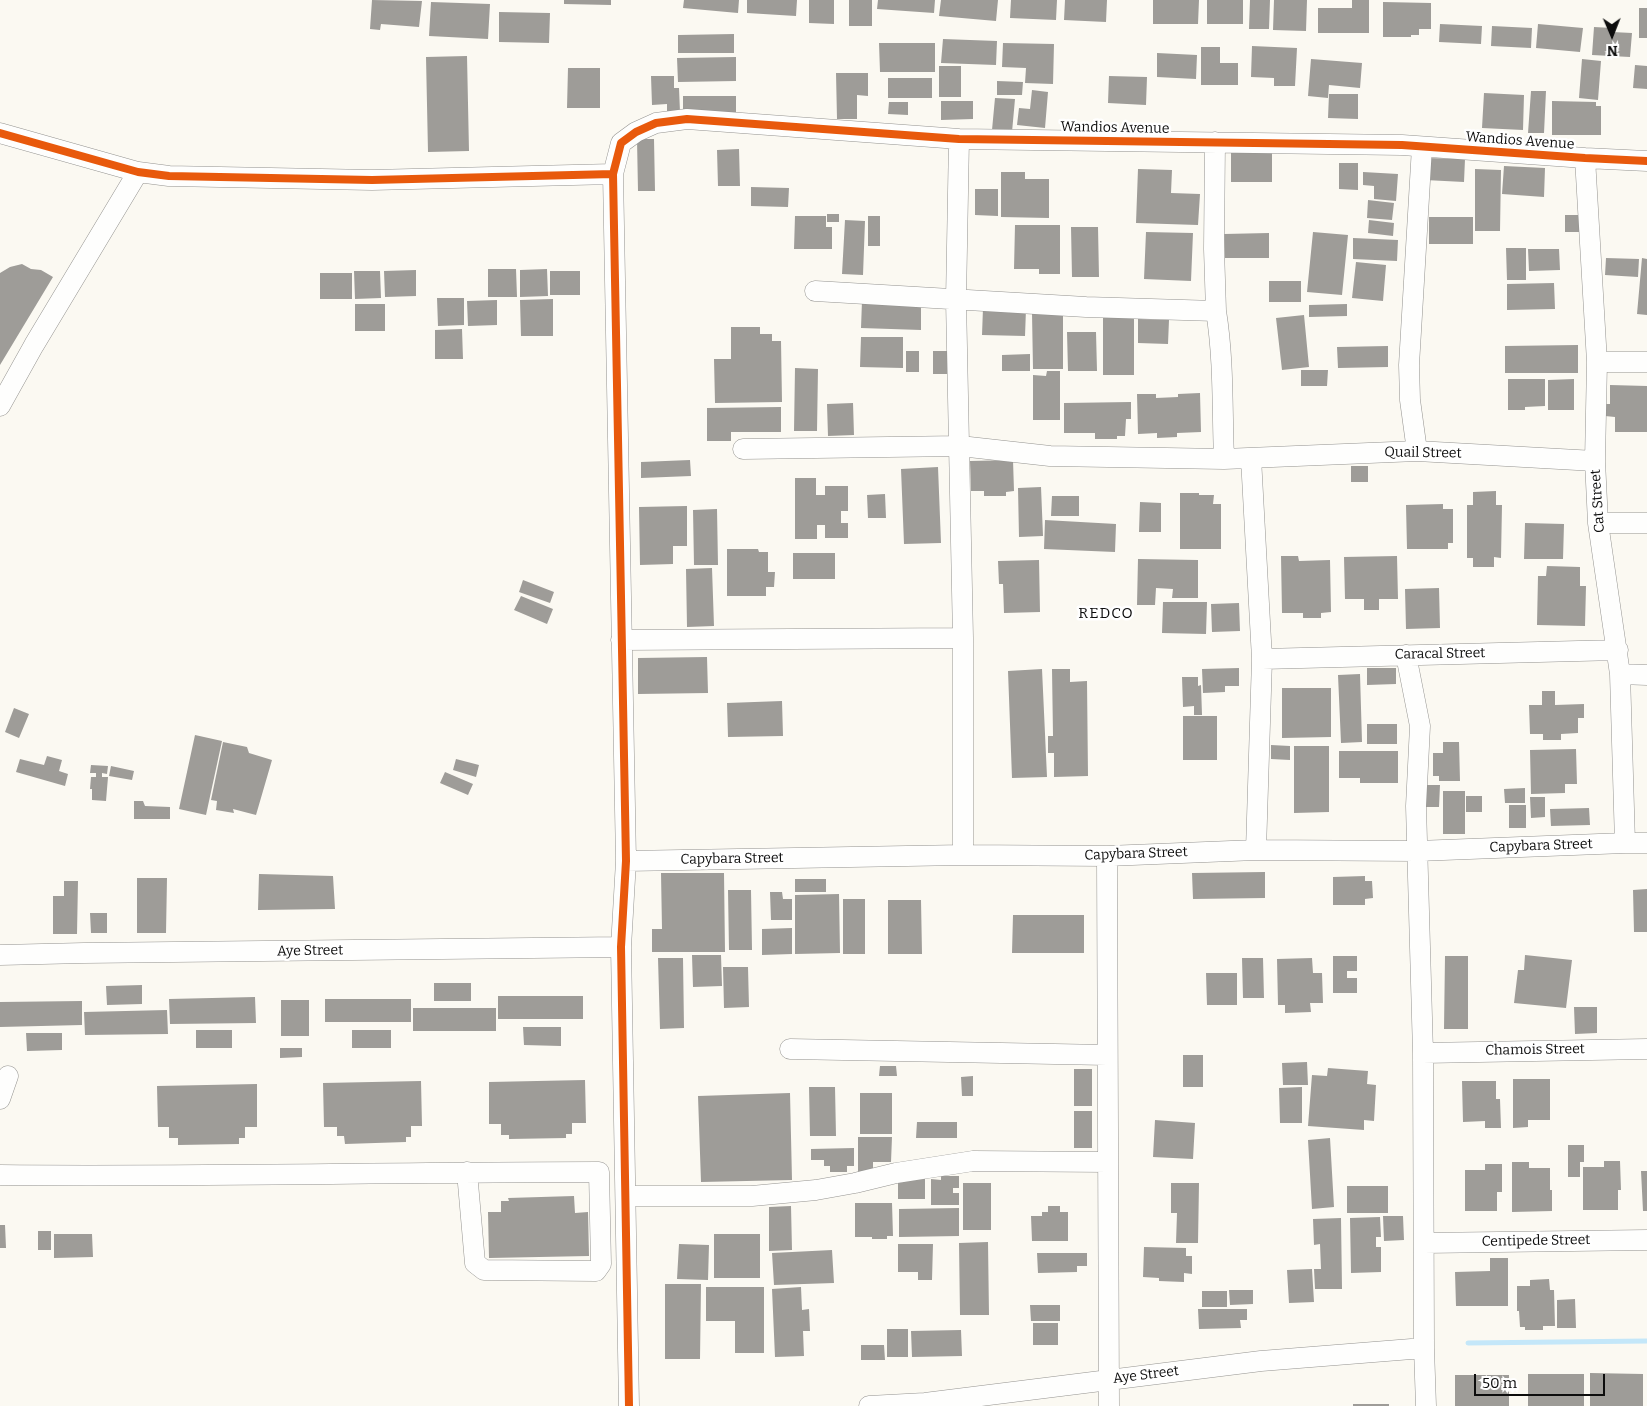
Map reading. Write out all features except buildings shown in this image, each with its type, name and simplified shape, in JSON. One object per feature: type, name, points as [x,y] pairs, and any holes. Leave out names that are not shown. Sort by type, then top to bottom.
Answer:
[{"type":"street","name":"Wandios Avenue","points":[[630,1406],[621,948],[626,862],[613,174],[621,143],[636,132],[656,123],[687,119],[959,139],[1422,147],[1647,161]]},
{"type":"street","points":[[0,133],[138,172],[169,176],[372,180],[613,174]]},
{"type":"street","points":[[959,139],[956,300],[960,446],[963,855]]},
{"type":"street","points":[[1215,142],[1214,249],[1216,311],[1222,362],[1224,460]]},
{"type":"street","points":[[1417,451],[1410,400],[1409,365],[1422,147]]},
{"type":"street","name":"Cat Street","points":[[1585,158],[1597,362],[1595,460],[1598,523],[1618,650],[1626,843]]},
{"type":"street","points":[[0,406],[34,345],[138,172]]},
{"type":"street","points":[[815,291],[1086,308],[1216,311]]},
{"type":"street","points":[[1597,362],[1647,362]]},
{"type":"street","name":"Quail Street","points":[[743,448],[960,446],[1050,456],[1224,460],[1417,451],[1595,460]]},
{"type":"street","points":[[1251,458],[1262,659],[1256,850]]},
{"type":"street","points":[[1598,523],[1647,523]]},
{"type":"street","points":[[621,640],[962,638]]},
{"type":"street","name":"Caracal Street","points":[[1262,659],[1618,650]]},
{"type":"street","points":[[1406,655],[1420,726],[1416,806],[1423,1053],[1424,1348],[1426,1406]]},
{"type":"street","points":[[1620,674],[1647,675]]},
{"type":"street","name":"Capybara Street","points":[[626,862],[963,855],[1106,856],[1256,850],[1417,851],[1647,843]]},
{"type":"street","points":[[1106,856],[1109,1406]]},
{"type":"street","name":"Aye Street","points":[[0,956],[84,953],[621,948]]},
{"type":"street","points":[[790,1049],[1107,1055]]},
{"type":"street","name":"Chamois Street","points":[[1423,1053],[1647,1049]]},
{"type":"street","points":[[0,1099],[8,1076]]},
{"type":"street","points":[[626,1196],[752,1196],[816,1190],[896,1173],[973,1161],[1108,1162]]},
{"type":"street","points":[[0,1175],[467,1172],[599,1172],[601,1264],[596,1271],[484,1270],[475,1263],[467,1172]]},
{"type":"street","name":"Centipede Street","points":[[1424,1243],[1647,1240]]},
{"type":"street","name":"Aye Street","points":[[869,1406],[925,1405],[1108,1379],[1261,1361],[1424,1348]]},
{"type":"waterway","points":[[1468,1343],[1647,1341]]},
{"type":"cycle path","points":[[613,174],[621,143],[636,132],[656,123],[687,119],[959,139],[1402,145],[1647,161]]},
{"type":"cycle path","points":[[0,133],[138,172],[169,176],[372,180],[613,174],[626,861],[621,947],[629,1406]]},
{"type":"district","name":"REDCO","points":[[1106,614]]}]
